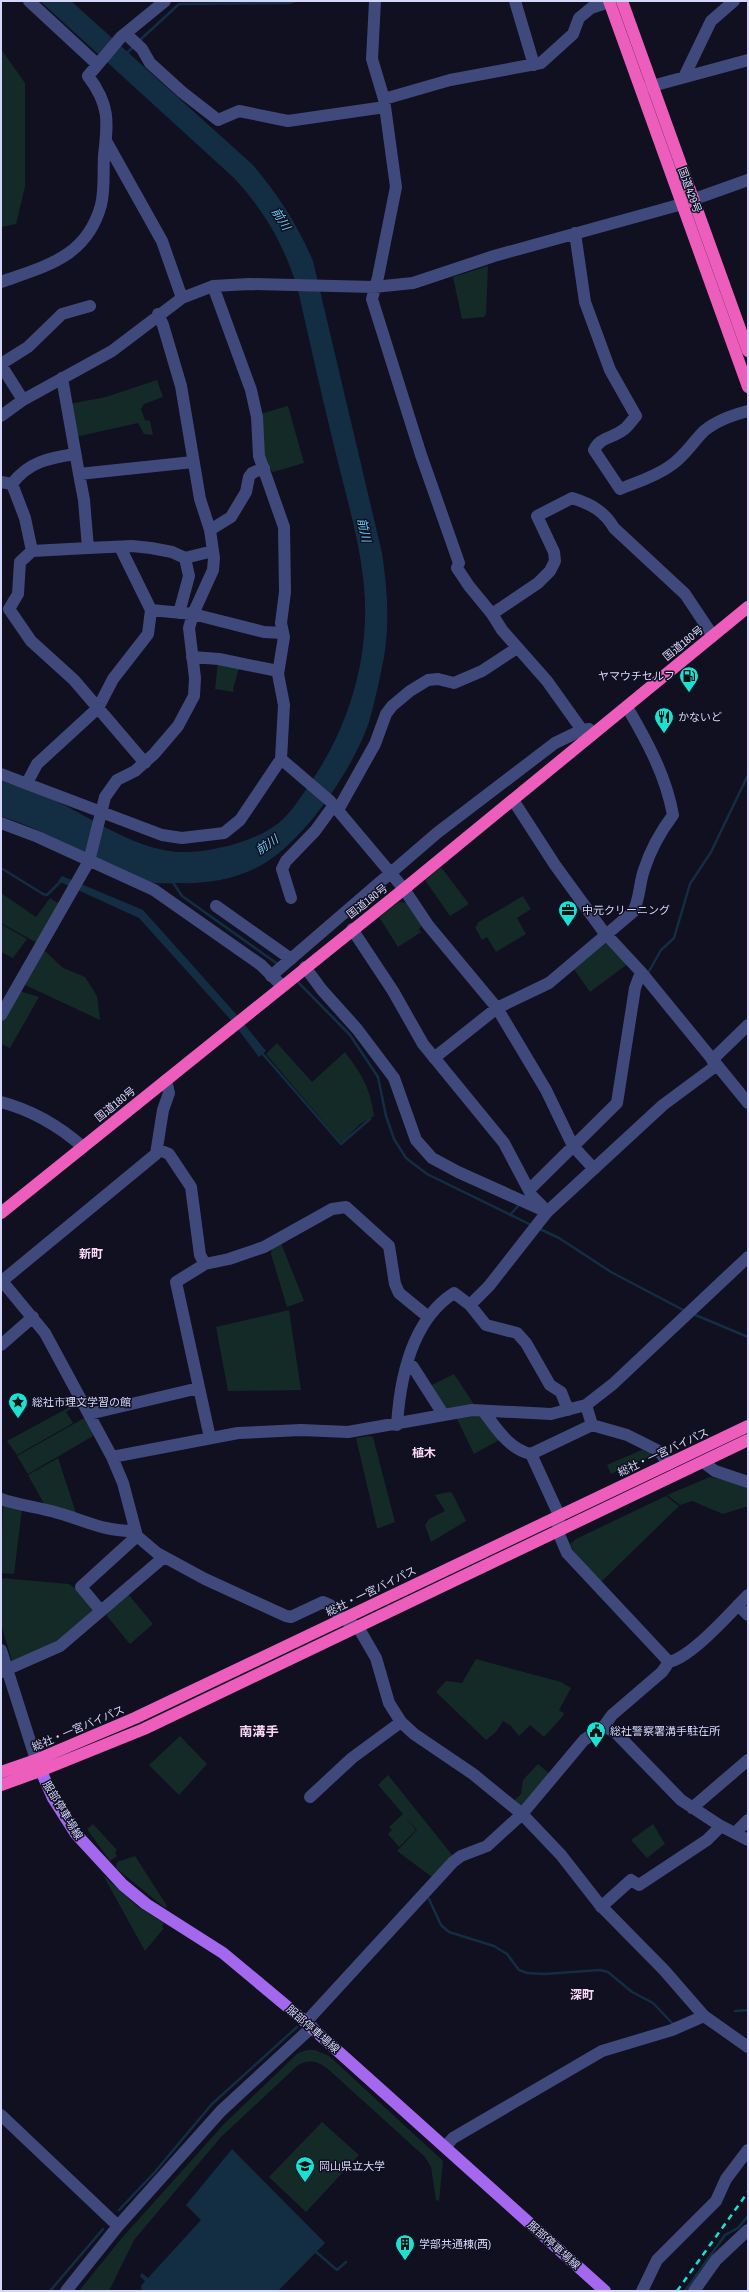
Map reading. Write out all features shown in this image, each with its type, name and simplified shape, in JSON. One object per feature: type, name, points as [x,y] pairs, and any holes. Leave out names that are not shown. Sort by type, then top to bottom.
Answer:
[{"type":"highway","name":"国道429号","points":[[609,1],[748,387]]},
{"type":"highway","name":"国道429号","points":[[622,1],[748,351]]},
{"type":"highway","name":"国道180号","points":[[1,1213],[352,929],[404,889],[748,607]]},
{"type":"highway","name":"総社・一宮バイパス","points":[[1,1785],[135,1718],[748,1426]]},
{"type":"highway","name":"総社・一宮バイパス","points":[[1,1772],[38,1766],[144,1729],[748,1440]]},
{"type":"highway","points":[[687,1455],[698,1464]]},
{"type":"main road","name":"服部停車場線","points":[[38,1766],[53,1798],[76,1834],[123,1885],[146,1904],[223,1953],[309,2025],[605,2291]]},
{"type":"street","points":[[29,1],[98,63]]},
{"type":"street","points":[[1,282],[62,259],[78,245],[92,228],[102,199],[107,117],[104,101],[88,76],[98,63],[129,40],[165,1]]},
{"type":"street","points":[[375,1],[372,59],[385,103],[396,187],[378,277],[374,287],[372,299],[421,455],[459,563],[457,568],[469,586],[492,614],[502,630],[547,681],[582,730]]},
{"type":"street","points":[[515,1],[534,65]]},
{"type":"street","points":[[129,40],[150,63],[182,92],[218,120],[239,111],[288,121],[385,103],[450,80],[541,63],[573,34],[579,18],[591,8],[609,1]]},
{"type":"street","points":[[684,77],[711,20],[734,1]]},
{"type":"street","points":[[641,89],[748,60]]},
{"type":"street","points":[[106,141],[162,241],[182,298]]},
{"type":"street","points":[[1,416],[23,400],[112,351],[158,314],[182,298],[213,286],[262,284],[374,287],[413,283],[575,233],[681,204],[747,183]]},
{"type":"street","points":[[575,233],[585,302],[610,370],[636,416],[623,431],[608,437],[596,445],[594,450],[620,489],[670,467],[684,455],[704,432],[717,422],[748,410]]},
{"type":"street","points":[[1,774],[27,783],[100,816],[162,835],[182,838],[224,833],[240,820],[281,759],[284,705],[278,671],[283,633],[281,623],[285,592],[284,527],[259,456],[257,417],[251,390],[213,286]]},
{"type":"street","points":[[23,400],[1,365],[28,346],[62,314],[90,306]]},
{"type":"street","points":[[1,1015],[90,860],[105,797],[117,780],[135,771],[145,763],[178,726],[188,710],[194,696],[189,628],[193,614],[213,570],[213,551],[210,530],[204,516],[193,462],[181,386],[164,325],[158,314]]},
{"type":"street","points":[[62,378],[84,500],[88,548]]},
{"type":"street","points":[[32,551],[25,518],[6,483],[33,464],[75,454]]},
{"type":"street","points":[[79,474],[193,462]]},
{"type":"street","points":[[210,530],[231,517],[246,492],[249,477],[252,473],[264,468]]},
{"type":"street","points":[[492,614],[538,583],[550,571],[555,561],[554,552],[537,516],[572,498],[588,503],[606,516],[614,528],[685,594],[714,636]]},
{"type":"street","points":[[145,763],[74,680],[31,641],[5,612],[18,594],[20,562],[32,551],[120,547],[151,548],[172,552],[185,558],[213,551]]},
{"type":"street","points":[[27,783],[37,764],[98,708],[113,680],[148,634],[151,610],[120,547]]},
{"type":"street","points":[[179,613],[189,576],[185,558]]},
{"type":"street","points":[[151,610],[193,614],[264,632],[283,633]]},
{"type":"street","points":[[291,898],[282,869],[286,861],[316,832],[374,744],[386,714],[392,706],[410,691],[428,680],[438,679],[454,683],[482,671],[517,648]]},
{"type":"street","points":[[192,657],[219,659],[278,671]]},
{"type":"street","points":[[434,1058],[497,1008],[549,983],[608,935],[633,912],[637,904],[644,871],[651,853],[673,815],[662,774],[646,740],[627,707]]},
{"type":"street","points":[[273,974],[392,874],[437,833],[555,743],[582,730],[592,728],[597,731]]},
{"type":"street","points":[[281,759],[334,805],[392,874],[428,925],[497,1008],[546,1090],[575,1148],[594,1169]]},
{"type":"street","points":[[513,800],[570,887],[608,935],[644,976],[748,1103]]},
{"type":"street","points":[[1,823],[38,837],[154,890],[261,965],[284,985]]},
{"type":"street","points":[[216,906],[290,960]]},
{"type":"street","points":[[352,929],[393,991],[423,1044],[504,1143],[532,1196],[546,1213]]},
{"type":"street","points":[[303,969],[357,1028],[394,1078],[416,1140],[432,1158],[458,1172],[546,1213]]},
{"type":"street","points":[[529,1190],[575,1148],[614,1106],[618,1099],[635,988],[644,976]]},
{"type":"street","points":[[470,1305],[489,1286],[546,1213],[663,1105],[714,1063],[748,1025]]},
{"type":"street","points":[[166,1080],[169,1093],[163,1110],[156,1154],[2,1281],[45,1333],[112,1457],[123,1483],[136,1534],[148,1547],[164,1557],[205,1579],[286,1616],[291,1617],[323,1602],[330,1605],[342,1620],[358,1627],[376,1658],[389,1703],[401,1722],[414,1734],[473,1774],[522,1814],[561,1855],[601,1907],[664,1970],[704,2016],[748,2047]]},
{"type":"street","points":[[1,1102],[36,1115],[69,1135],[83,1147]]},
{"type":"street","points":[[157,1149],[169,1154],[191,1187],[200,1255],[205,1264]]},
{"type":"street","points":[[210,1438],[176,1282],[205,1264],[229,1259],[264,1247],[332,1209],[346,1207],[389,1246],[395,1284],[399,1293],[427,1316]]},
{"type":"street","points":[[112,1457],[238,1433],[301,1430],[348,1432],[397,1425],[444,1414],[472,1410],[484,1412],[551,1414],[586,1405],[613,1384],[748,1257]]},
{"type":"street","points":[[397,1425],[401,1386],[408,1363],[427,1316],[454,1293],[470,1305],[486,1325],[517,1333],[526,1343],[550,1385],[561,1392],[568,1410]]},
{"type":"street","points":[[1,1345],[33,1317]]},
{"type":"street","points":[[408,1363],[413,1366],[444,1414]]},
{"type":"street","points":[[88,1414],[199,1388]]},
{"type":"street","points":[[586,1405],[592,1424]]},
{"type":"street","points":[[484,1412],[501,1434],[520,1451],[531,1454],[592,1424],[626,1435],[659,1451],[669,1464]]},
{"type":"street","points":[[531,1454],[559,1515],[558,1532],[567,1553],[669,1662]]},
{"type":"street","points":[[698,1464],[715,1472],[748,1482]]},
{"type":"street","points":[[1,1499],[20,1506],[58,1513],[100,1528],[136,1534]]},
{"type":"street","points":[[101,1611],[81,1586],[136,1534]]},
{"type":"street","points":[[4,1670],[60,1646],[164,1557]]},
{"type":"street","points":[[66,2291],[118,2226],[221,2112],[309,2025],[452,1862],[487,1846],[522,1814],[584,1740],[604,1726],[612,1715],[662,1672],[669,1662],[676,1660],[691,1650],[748,1595]]},
{"type":"street","points":[[738,1605],[748,1615]]},
{"type":"street","points":[[1,1650],[4,1670],[38,1766]]},
{"type":"street","points":[[310,1796],[352,1758],[401,1722]]},
{"type":"street","points":[[604,1726],[616,1733],[666,1786],[692,1808],[721,1826],[748,1840]]},
{"type":"street","points":[[692,1808],[748,1760]]},
{"type":"street","points":[[735,1833],[748,1820]]},
{"type":"street","points":[[601,1907],[631,1880],[640,1885],[707,1840],[721,1826]]},
{"type":"street","points":[[445,2147],[460,2134],[602,2051],[672,2030],[704,2016]]},
{"type":"street","points":[[1,2115],[118,2226]]},
{"type":"street","points":[[642,2291],[658,2260],[716,2202],[726,2179],[748,2150]]},
{"type":"street","points":[[694,2291],[716,2260],[748,2230]]},
{"type":"green space","points":[[1,49],[25,83],[25,187],[16,224],[1,227]]},
{"type":"green space","points":[[488,266],[486,314],[484,317],[462,319],[453,277]]},
{"type":"green space","points":[[157,380],[163,397],[144,404],[141,409],[145,420],[150,421],[153,435],[144,434],[138,423],[75,437],[69,404],[106,397]]},
{"type":"green space","points":[[288,406],[304,463],[273,472],[266,466],[260,414]]},
{"type":"green space","points":[[218,661],[240,665],[233,689],[234,692],[215,689]]},
{"type":"green space","points":[[441,867],[469,904],[450,916],[425,880]]},
{"type":"green space","points":[[1,893],[36,917],[50,898],[61,905],[39,944],[1,923]]},
{"type":"green space","points":[[523,896],[531,909],[517,918],[526,934],[496,952],[487,937],[482,940],[475,927],[478,925],[477,923]]},
{"type":"green space","points":[[399,902],[407,903],[422,926],[419,929],[421,932],[398,947],[379,917]]},
{"type":"green space","points":[[1,924],[27,939],[13,958],[1,952]]},
{"type":"green space","points":[[609,940],[629,963],[590,992],[573,968]]},
{"type":"green space","points":[[43,949],[63,968],[85,977],[97,996],[100,1020],[23,984]]},
{"type":"green space","points":[[19,991],[39,997],[10,1048],[1,1044],[1,1022]]},
{"type":"green space","points":[[277,1043],[312,1082],[345,1052],[368,1089],[374,1116],[360,1124],[342,1142],[340,1141],[266,1054]]},
{"type":"green space","points":[[281,1243],[304,1301],[287,1307],[271,1254],[272,1248]]},
{"type":"green space","points":[[289,1310],[301,1390],[228,1391],[216,1327]]},
{"type":"green space","points":[[454,1374],[475,1406],[444,1412],[428,1387]]},
{"type":"green space","points":[[79,1402],[80,1403],[66,1412],[73,1423],[17,1455],[7,1441]]},
{"type":"green space","points":[[458,1416],[484,1416],[501,1439],[474,1454],[457,1419]]},
{"type":"green space","points":[[86,1417],[94,1432],[92,1433],[93,1436],[28,1474],[17,1456]]},
{"type":"green space","points":[[369,1436],[373,1437],[395,1522],[379,1528],[377,1528],[356,1438]]},
{"type":"green space","points":[[644,1449],[645,1452],[649,1450],[651,1456],[611,1474],[607,1465]]},
{"type":"green space","points":[[58,1458],[78,1519],[47,1509],[28,1475]]},
{"type":"green space","points":[[710,1477],[748,1485],[748,1506],[723,1514],[692,1501],[680,1505],[667,1495]]},
{"type":"green space","points":[[449,1492],[452,1493],[466,1521],[431,1542],[425,1525],[429,1519],[445,1511],[435,1495]]},
{"type":"green space","points":[[666,1496],[679,1506],[601,1582],[574,1552],[570,1544],[576,1539]]},
{"type":"green space","points":[[3,1502],[22,1509],[14,1574],[1,1573]]},
{"type":"green space","points":[[1,1578],[69,1584],[81,1593],[96,1611],[55,1644],[12,1661],[1,1624]]},
{"type":"green space","points":[[128,1594],[153,1624],[130,1644],[106,1615],[108,1614],[107,1611]]},
{"type":"green space","points":[[476,1659],[561,1682],[571,1688],[559,1710],[564,1713],[563,1716],[544,1737],[530,1725],[519,1736],[511,1726],[503,1721],[496,1732],[486,1740],[436,1692],[446,1681],[462,1683]]},
{"type":"green space","points":[[180,1736],[207,1764],[179,1795],[149,1765]]},
{"type":"green space","points":[[538,1764],[551,1775],[523,1809],[513,1802],[521,1794],[523,1780]]},
{"type":"green space","points":[[388,1775],[453,1856],[432,1877],[397,1851],[417,1830],[405,1817],[416,1830],[399,1847],[388,1834],[392,1830],[389,1827],[403,1814],[378,1785]]},
{"type":"green space","points":[[93,1824],[117,1850],[115,1853],[117,1856],[110,1861],[87,1829]]},
{"type":"green space","points":[[653,1824],[665,1844],[647,1858],[631,1840]]},
{"type":"green space","points":[[135,1856],[167,1906],[165,1908],[116,1868],[117,1862]]},
{"type":"green space","points":[[103,1875],[137,1906],[164,1923],[162,1927],[164,1928],[145,1951]]},
{"type":"green space","points":[[307,2050],[315,2050],[329,2056],[443,2161],[439,2201],[436,2200],[431,2167],[425,2157],[328,2069],[317,2063],[306,2062],[298,2065],[221,2137],[134,2240],[109,2291],[79,2291],[121,2239],[225,2123],[298,2053]]},
{"type":"green space","points":[[322,2122],[359,2155],[306,2212],[269,2177]]},
{"type":"water","name":"前川","points":[[40,1],[71,1],[253,165],[287,211],[301,235],[313,261],[382,553],[387,605],[386,644],[373,706],[362,741],[339,782],[325,803],[293,840],[277,855],[260,866],[230,878],[198,883],[148,882],[129,875],[51,836],[1,816],[1,781],[54,800],[134,841],[168,851],[185,852],[209,850],[236,844],[262,833],[282,820],[294,807],[311,782],[338,735],[356,684],[364,631],[365,604],[363,577],[351,513],[325,410],[298,290],[287,259],[273,230],[255,203],[234,178]]},
{"type":"water","points":[[62,876],[143,910],[236,1014],[266,1051],[259,1057],[230,1019],[139,918],[58,881]]},
{"type":"water","points":[[232,2149],[325,2243],[278,2291],[142,2291],[141,2286],[145,2281],[140,2276],[142,2273],[148,2278],[201,2220],[186,2205]]},
{"type":"waterway","points":[[139,41],[179,4],[289,3],[295,1]]},
{"type":"waterway","points":[[126,54],[134,46]]},
{"type":"waterway","points":[[647,975],[661,950],[674,938],[690,884],[711,852],[748,775]]},
{"type":"waterway","points":[[1,868],[47,895],[62,880]]},
{"type":"waterway","points":[[172,881],[182,896],[279,965]]},
{"type":"waterway","points":[[296,980],[350,1035],[378,1077],[386,1116],[394,1139],[406,1158],[427,1174],[531,1225]]},
{"type":"waterway","points":[[262,1053],[341,1144],[370,1119]]},
{"type":"waterway","points":[[510,1215],[519,1205]]},
{"type":"waterway","points":[[540,1229],[559,1238],[611,1272],[685,1311]]},
{"type":"waterway","points":[[693,1314],[748,1337]]},
{"type":"waterway","points":[[429,1899],[441,1925],[449,1932],[494,1946],[507,1954],[519,1970],[527,1973],[545,1974],[600,1970],[608,1972],[632,1992],[653,2003],[673,2024],[676,2023]]},
{"type":"waterway","points":[[735,2011],[748,2010]]},
{"type":"waterway","points":[[119,2210],[154,2173],[212,2104],[297,2027]]},
{"type":"waterway","points":[[685,2291],[725,2235],[738,2228],[748,2216]]},
{"type":"waterway","points":[[50,2291],[103,2229]]},
{"type":"waterway","points":[[315,2251],[337,2270],[346,2262]]},
{"type":"railway","points":[[677,2291],[748,2192]]},
{"type":"place","name":"ヤマウチセルフ","points":[[689,693]]},
{"type":"place","name":"かないど","points":[[664,734]]},
{"type":"place","name":"中元クリーニング","points":[[568,927]]},
{"type":"place","name":"総社市理文学習の館","points":[[18,1419]]},
{"type":"place","name":"総社警察署溝手駐在所","points":[[596,1748]]},
{"type":"place","name":"岡山県立大学","points":[[305,2183]]},
{"type":"place","name":"学部共通棟(西)","points":[[405,2261]]},
{"type":"district","name":"新町","points":[[91,1254]]},
{"type":"district","name":"植木","points":[[424,1453]]},
{"type":"district","name":"南溝手","points":[[259,1731]]},
{"type":"district","name":"深町","points":[[582,1995]]}]
